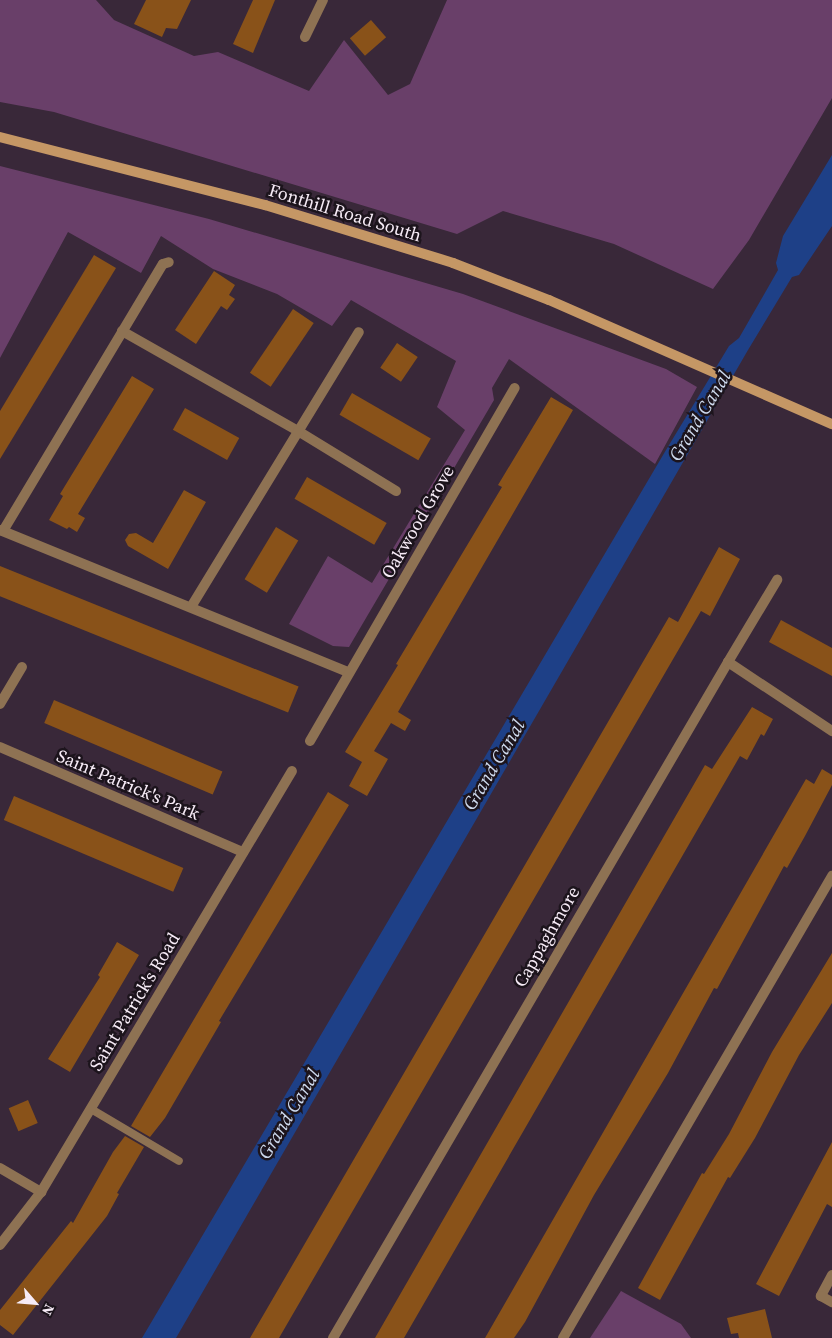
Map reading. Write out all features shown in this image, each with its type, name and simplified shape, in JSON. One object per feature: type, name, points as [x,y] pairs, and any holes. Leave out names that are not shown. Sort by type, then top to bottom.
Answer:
[{"type":"main road","name":"Fonthill Road South","points":[[0,137],[265,205],[453,263],[670,351],[832,424]]},
{"type":"street","points":[[305,36],[323,0]]},
{"type":"street","points":[[169,262],[163,264],[1,531],[348,672]]},
{"type":"street","name":"Oakwood Grove","points":[[122,331],[298,430],[396,491]]},
{"type":"street","points":[[191,607],[359,332]]},
{"type":"street","name":"Oakwood Grove","points":[[310,741],[348,672],[515,388]]},
{"type":"street","name":"Cappaghmore","points":[[333,1338],[777,580]]},
{"type":"street","points":[[728,662],[832,731]]},
{"type":"street","points":[[0,704],[22,667]]},
{"type":"street","name":"Saint Patrick's Park","points":[[0,748],[243,852]]},
{"type":"street","name":"Saint Patrick's Road","points":[[0,1245],[41,1192],[292,771]]},
{"type":"street","points":[[563,1338],[832,876]]},
{"type":"street","points":[[0,1168],[41,1192]]},
{"type":"street","points":[[832,1275],[821,1296],[832,1302]]},
{"type":"lane","points":[[91,1109],[179,1161]]},
{"type":"shaded area","points":[[0,0],[96,0],[114,20],[194,56],[218,52],[309,91],[344,40],[388,95],[410,84],[447,0],[832,0],[832,98],[749,240],[713,289],[614,244],[503,211],[457,234],[54,112],[0,102]]},
{"type":"shaded area","points":[[0,166],[209,219],[463,294],[666,369],[697,387],[655,464],[509,359],[492,388],[494,400],[349,647],[333,646],[289,624],[328,556],[372,583],[465,430],[437,407],[456,361],[351,300],[332,326],[277,294],[213,269],[161,236],[141,273],[68,232],[0,358]]},
{"type":"shaded area","points":[[621,1291],[681,1324],[691,1338],[590,1338]]},
{"type":"water","name":"Grand Canal","points":[[832,155],[832,226],[799,275],[792,277],[748,350],[176,1338],[142,1338],[666,450],[729,346],[739,338],[778,270],[776,263],[783,236]]},
{"type":"building","points":[[146,0],[191,0],[177,29],[166,28],[162,37],[134,24]]},
{"type":"building","points":[[253,0],[275,0],[253,53],[233,44]]},
{"type":"building","points":[[371,20],[386,37],[365,56],[350,38]]},
{"type":"building","points":[[94,255],[116,268],[0,459],[0,411]]},
{"type":"building","points":[[214,271],[235,285],[229,295],[235,299],[227,310],[221,306],[196,344],[175,330]]},
{"type":"building","points":[[293,309],[314,323],[271,387],[250,373]]},
{"type":"building","points":[[397,343],[418,357],[401,382],[380,368]]},
{"type":"building","points":[[132,376],[154,389],[78,514],[85,518],[77,532],[69,527],[67,529],[49,520],[63,496],[60,494]]},
{"type":"building","points":[[352,393],[431,438],[418,460],[340,415]]},
{"type":"building","points":[[551,397],[573,410],[398,712],[411,720],[405,731],[391,723],[374,751],[388,759],[367,796],[349,786],[362,762],[345,752],[502,487],[498,485]]},
{"type":"building","points":[[185,408],[239,438],[227,460],[173,430]]},
{"type":"building","points":[[307,477],[387,523],[374,545],[294,499]]},
{"type":"building","points":[[184,490],[206,502],[168,569],[128,546],[125,540],[129,534],[136,533],[153,543]]},
{"type":"building","points":[[276,527],[298,540],[267,593],[245,579]]},
{"type":"building","points":[[719,547],[740,559],[710,616],[701,611],[279,1338],[250,1338],[669,617],[678,622]]},
{"type":"building","points":[[0,566],[299,687],[288,713],[0,596]]},
{"type":"building","points":[[781,620],[832,648],[832,676],[769,642]]},
{"type":"building","points":[[54,700],[222,772],[213,795],[44,723]]},
{"type":"building","points":[[752,707],[773,719],[764,736],[761,734],[747,760],[740,756],[404,1338],[375,1338],[705,765],[712,769]]},
{"type":"building","points":[[822,769],[832,775],[832,785],[805,836],[787,868],[784,866],[717,989],[714,988],[668,1073],[594,1195],[525,1322],[514,1338],[485,1338],[806,779],[814,784]]},
{"type":"building","points":[[328,792],[349,805],[219,1021],[221,1022],[165,1118],[150,1137],[131,1126]]},
{"type":"building","points":[[14,796],[183,868],[173,892],[4,820]]},
{"type":"building","points":[[117,942],[139,955],[70,1072],[48,1059],[100,977],[98,975]]},
{"type":"building","points":[[832,953],[832,1003],[799,1055],[755,1138],[730,1178],[728,1177],[660,1300],[638,1288],[702,1173],[704,1174],[729,1134],[772,1052]]},
{"type":"building","points":[[28,1100],[38,1123],[18,1131],[9,1108]]},
{"type":"building","points":[[125,1136],[144,1147],[117,1193],[119,1194],[107,1216],[13,1335],[0,1325],[0,1310],[71,1221],[73,1223],[113,1152]]},
{"type":"building","points":[[832,1142],[832,1207],[827,1204],[779,1296],[756,1284]]},
{"type":"building","points":[[765,1309],[772,1338],[739,1338],[738,1333],[731,1334],[727,1318]]}]
